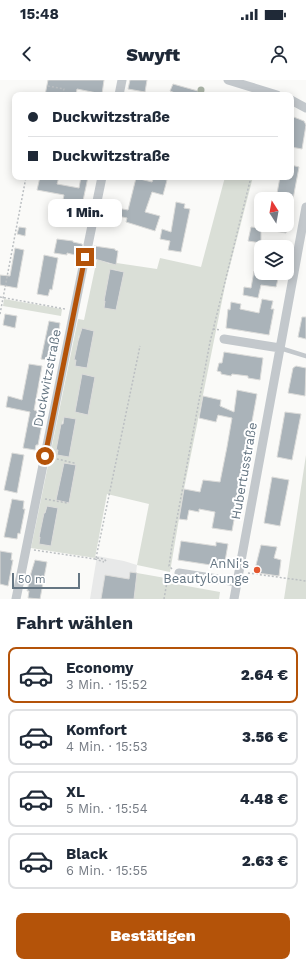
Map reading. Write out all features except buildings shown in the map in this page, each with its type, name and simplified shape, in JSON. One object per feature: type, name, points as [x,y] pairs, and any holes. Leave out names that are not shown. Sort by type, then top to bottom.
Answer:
[{"type":"street","points":[[120,92],[122,80]]},
{"type":"street","points":[[228,80],[267,92]]},
{"type":"street","points":[[294,102],[306,108]]},
{"type":"street","points":[[88,245],[101,180]]},
{"type":"street","name":"Hubertusstraße","points":[[234,599],[306,207]]},
{"type":"street","name":"Duckwitzstraße","points":[[16,599],[85,257]]},
{"type":"street","points":[[224,335],[280,348]]},
{"type":"street","points":[[177,574],[237,582]]},
{"type":"lane","points":[[280,348],[306,356]]},
{"type":"path","points":[[48,86],[64,89],[63,92]]},
{"type":"path","points":[[0,314],[25,180]]},
{"type":"path","points":[[164,599],[167,582],[177,574],[169,566],[171,552],[213,329],[250,180]]},
{"type":"path","points":[[0,297],[74,310]]},
{"type":"path","points":[[213,329],[224,335]]},
{"type":"path","points":[[95,558],[140,346]]},
{"type":"path","points":[[45,456],[74,463],[74,465]]},
{"type":"path","points":[[37,497],[67,504],[67,502]]},
{"type":"path","points":[[27,549],[104,559],[107,562]]},
{"type":"path","points":[[95,558],[104,562]]},
{"type":"path","points":[[239,572],[306,580]]},
{"type":"shaded area","points":[[224,180],[252,180],[226,281],[184,489],[170,572],[137,565],[149,504],[107,494],[95,558],[31,548],[78,319],[84,320],[97,259],[110,264],[110,262],[157,269],[160,258],[201,267]],"holes":[[[112,269],[124,272],[116,310],[104,300]],[[82,329],[94,331],[87,368],[75,366],[79,335],[81,335]],[[82,374],[95,377],[88,415],[75,412]],[[64,417],[76,420],[69,457],[58,450],[60,430]],[[64,463],[76,465],[69,503],[56,500]],[[47,506],[58,508],[51,546],[39,537],[40,531],[42,531],[43,518]]]},
{"type":"shaded area","points":[[4,299],[62,309],[61,316],[3,306]]},
{"type":"shaded area","points":[[306,455],[306,599],[284,599]]},
{"type":"shaded area","points":[[97,556],[137,565],[134,599],[90,599]]},
{"type":"shaded area","points":[[137,573],[171,579],[170,583],[220,592],[219,599],[134,599]]},
{"type":"place","name":"AnNi's Beautylounge","points":[[257,570]]},
{"type":"route","points":[[45,456],[85,257]]}]
